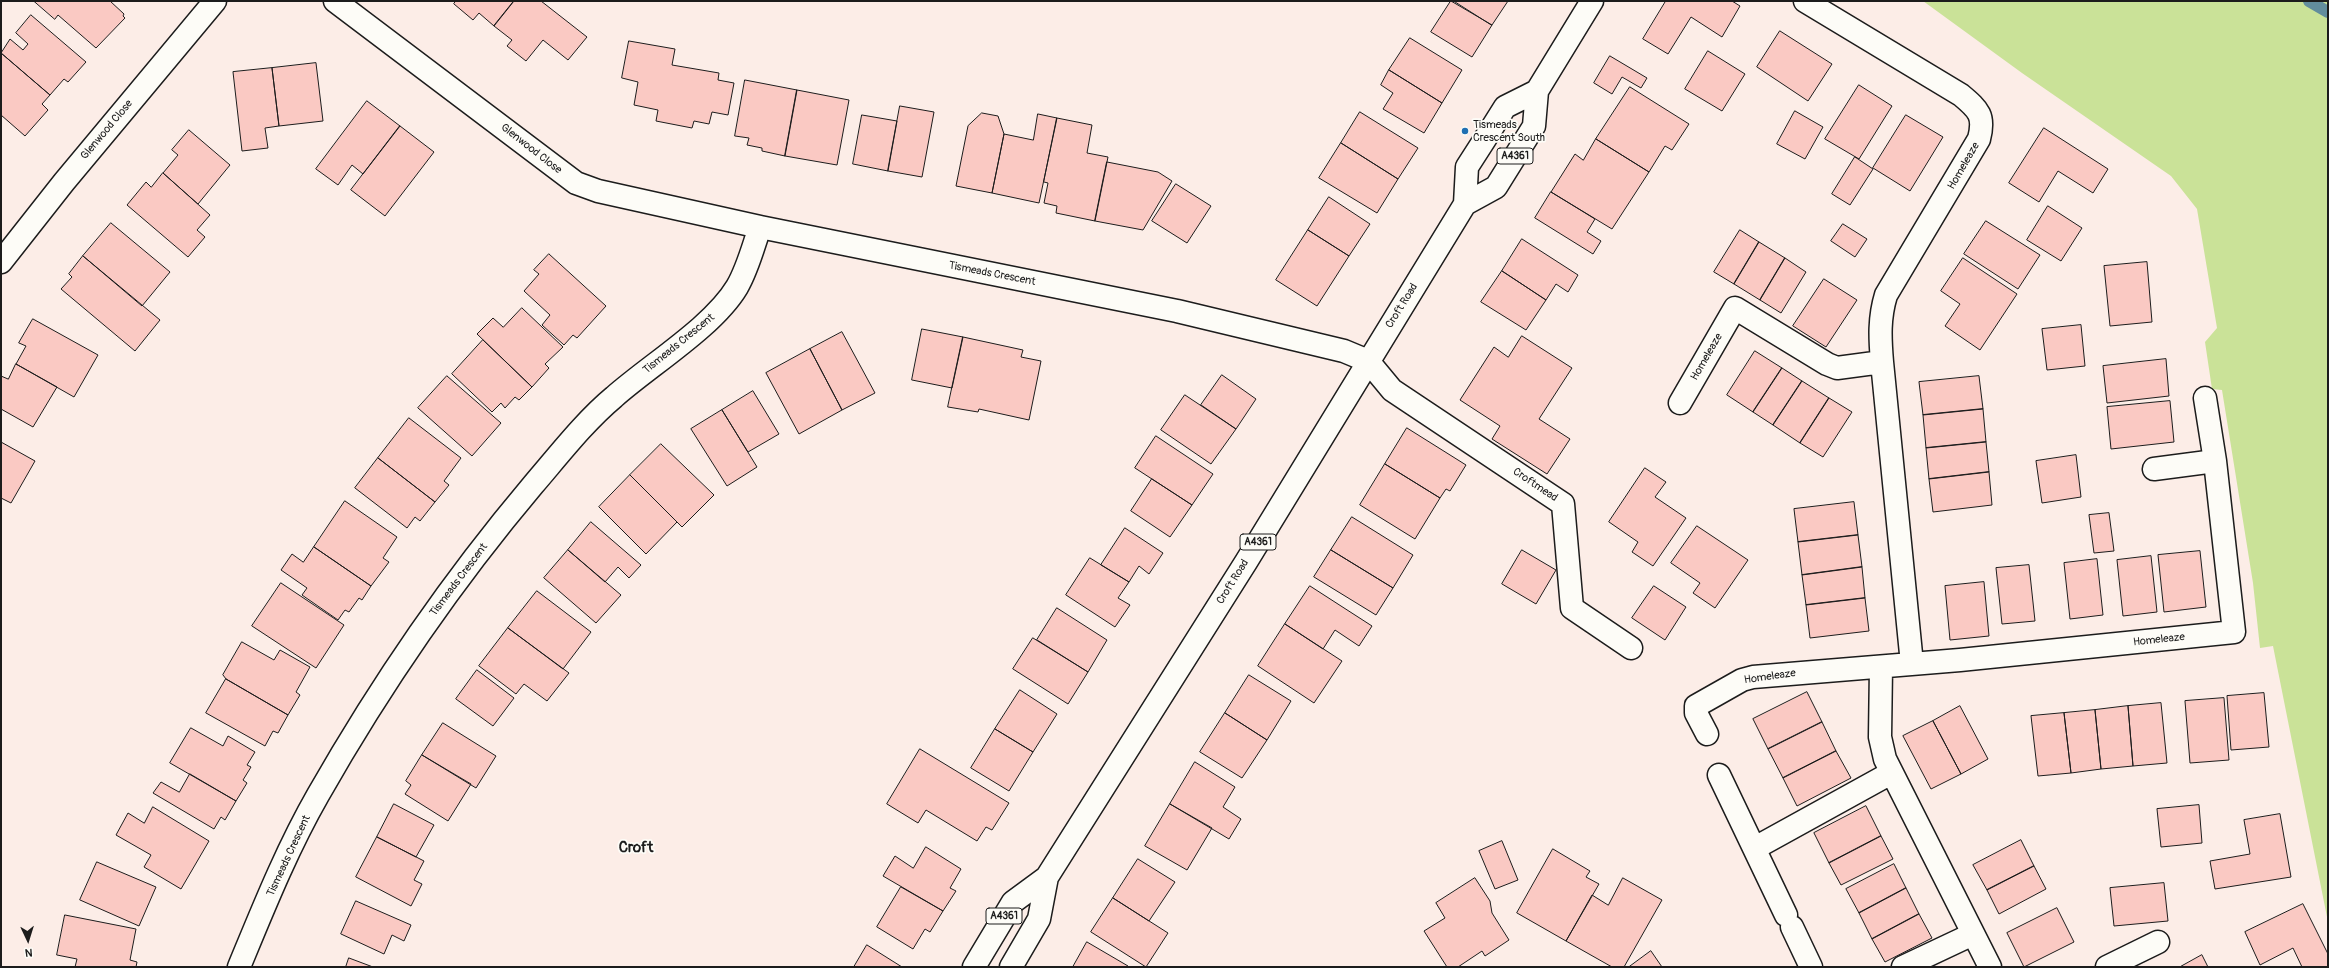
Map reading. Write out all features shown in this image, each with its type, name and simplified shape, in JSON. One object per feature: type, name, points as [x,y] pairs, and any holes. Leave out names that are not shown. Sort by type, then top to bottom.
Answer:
[{"type":"street","name":"Glenwood Close","points":[[1,262],[69,176],[215,1]]},
{"type":"street","name":"Glenwood Close","points":[[335,1],[576,183],[598,191],[760,227]]},
{"type":"street","name":"Croft Road","points":[[1465,204],[1496,187],[1534,126],[1537,91],[1592,1]]},
{"type":"street","name":"Homeleaze","points":[[1805,1],[1961,96],[1976,108],[1981,117],[1980,139],[1886,295],[1879,330],[1912,664]]},
{"type":"street","name":"Croft Road","points":[[974,967],[1013,902],[1047,877],[1246,562],[1465,204],[1467,167],[1505,108],[1537,91]]},
{"type":"street","name":"Tismeads Crescent","points":[[239,967],[317,797],[364,718],[421,633],[470,565],[533,485],[612,398],[715,316],[736,288],[748,263],[760,227],[1177,311],[1321,344],[1368,361]]},
{"type":"street","name":"Homeleaze","points":[[1680,403],[1736,308],[1827,364],[1837,368],[1882,362]]},
{"type":"street","name":"Croftmead","points":[[1368,361],[1392,390],[1563,504],[1572,608],[1631,648]]},
{"type":"street","name":"Homeleaze","points":[[1707,734],[1696,713],[1696,706],[1742,680],[2234,632],[2215,461],[2205,398]]},
{"type":"street","points":[[2154,469],[2215,461]]},
{"type":"street","points":[[1881,667],[1880,737],[1884,759],[1990,967]]},
{"type":"street","points":[[1755,848],[1891,773]]},
{"type":"street","points":[[1719,775],[1811,967]]},
{"type":"street","name":"Croft Road","points":[[1011,967],[1039,919],[1047,877]]},
{"type":"street","points":[[1903,967],[1973,934]]},
{"type":"street","points":[[2107,967],[2158,942]]},
{"type":"green space","points":[[1923,1],[2328,1],[2328,922],[2273,646],[2260,648],[2253,583],[2222,390],[2212,389],[2205,342],[2217,328],[2197,209],[2171,176],[2022,73]]},
{"type":"building","points":[[34,1],[110,1],[124,14],[123,16],[125,18],[96,48],[58,15],[55,19]]},
{"type":"building","points":[[456,1],[514,1],[494,26],[479,13],[473,20],[454,4]]},
{"type":"building","points":[[514,1],[541,1],[587,37],[568,60],[543,40],[526,61],[507,46],[512,40],[494,26]]},
{"type":"building","points":[[1451,1],[1492,25],[1472,57],[1431,32]]},
{"type":"building","points":[[1454,1],[1508,1],[1492,25]]},
{"type":"building","points":[[1666,1],[1732,1],[1740,6],[1722,37],[1691,17],[1668,54],[1643,39]]},
{"type":"building","points":[[31,15],[86,62],[68,82],[64,79],[50,95],[1,53],[10,39],[23,50],[28,44],[16,33]]},
{"type":"building","points":[[1780,31],[1832,64],[1808,101],[1757,67]]},
{"type":"building","points":[[1410,38],[1462,70],[1442,103],[1389,70]]},
{"type":"building","points":[[629,41],[675,49],[672,65],[719,73],[718,80],[734,83],[728,115],[712,112],[709,124],[694,121],[692,128],[656,121],[658,110],[634,105],[638,82],[622,78]]},
{"type":"building","points":[[1708,51],[1745,74],[1722,111],[1685,89]]},
{"type":"building","points":[[1,53],[50,95],[42,104],[48,110],[25,136],[1,115]]},
{"type":"building","points":[[1610,56],[1647,78],[1641,88],[1622,77],[1612,94],[1594,83]]},
{"type":"building","points":[[316,63],[323,121],[279,126],[272,68]]},
{"type":"building","points":[[272,68],[279,126],[265,128],[268,148],[242,151],[233,72]]},
{"type":"building","points":[[1389,70],[1442,103],[1424,133],[1383,109],[1393,93],[1381,85]]},
{"type":"building","points":[[745,80],[797,90],[785,156],[762,151],[762,148],[747,145],[749,138],[735,136]]},
{"type":"building","points":[[1859,85],[1892,106],[1859,159],[1825,139]]},
{"type":"building","points":[[1630,87],[1689,124],[1672,150],[1665,146],[1649,172],[1596,139]]},
{"type":"building","points":[[797,90],[849,100],[837,165],[785,156]]},
{"type":"building","points":[[367,101],[400,126],[363,174],[352,165],[338,185],[316,169]]},
{"type":"building","points":[[900,106],[934,112],[922,177],[888,171]]},
{"type":"building","points":[[1795,111],[1823,127],[1805,159],[1777,144]]},
{"type":"building","points":[[1360,112],[1418,148],[1398,179],[1341,143]]},
{"type":"building","points":[[982,113],[998,116],[1004,134],[992,193],[956,186],[968,126]]},
{"type":"building","points":[[1038,114],[1057,118],[1039,203],[992,193],[1004,134],[1033,140]]},
{"type":"building","points":[[862,115],[897,121],[888,171],[853,164]]},
{"type":"building","points":[[1906,115],[1943,137],[1910,191],[1873,168]]},
{"type":"building","points":[[1057,118],[1092,125],[1087,153],[1108,157],[1095,221],[1056,213],[1057,206],[1044,203],[1048,183],[1044,182]]},
{"type":"building","points":[[400,126],[434,152],[385,216],[351,190]]},
{"type":"building","points":[[2044,128],[2108,169],[2093,193],[2058,171],[2039,202],[2009,183]]},
{"type":"building","points":[[189,130],[230,165],[198,204],[163,173],[178,155],[172,150]]},
{"type":"building","points":[[1596,139],[1649,172],[1612,229],[1551,192],[1575,154],[1583,160]]},
{"type":"building","points":[[1341,143],[1398,179],[1377,213],[1319,178]]},
{"type":"building","points":[[1855,157],[1873,169],[1850,205],[1832,194]]},
{"type":"building","points":[[1107,162],[1158,172],[1172,181],[1143,230],[1095,221]]},
{"type":"building","points":[[163,173],[210,215],[197,230],[205,237],[188,257],[127,205],[146,182],[151,187]]},
{"type":"building","points":[[1176,184],[1211,206],[1187,243],[1152,221]]},
{"type":"building","points":[[1551,192],[1595,219],[1587,232],[1601,241],[1593,254],[1535,218]]},
{"type":"building","points":[[1329,197],[1370,224],[1349,256],[1308,230]]},
{"type":"building","points":[[2048,206],[2082,228],[2061,261],[2027,240]]},
{"type":"building","points":[[1986,221],[2040,255],[2018,289],[1964,254]]},
{"type":"building","points":[[111,223],[170,272],[142,306],[83,256]]},
{"type":"building","points":[[1843,224],[1867,239],[1855,257],[1831,241]]},
{"type":"building","points":[[1308,230],[1349,256],[1317,306],[1276,280]]},
{"type":"building","points":[[1740,230],[1759,242],[1734,284],[1714,272]]},
{"type":"building","points":[[1522,239],[1578,275],[1568,292],[1556,284],[1546,300],[1502,271]]},
{"type":"building","points":[[1759,242],[1785,258],[1760,300],[1734,284]]},
{"type":"building","points":[[549,254],[606,306],[577,338],[573,335],[564,345],[542,325],[550,315],[524,291],[539,274],[534,270]]},
{"type":"building","points":[[83,256],[160,320],[135,351],[61,289],[72,277],[69,274]]},
{"type":"building","points":[[1785,258],[1806,272],[1781,313],[1760,300]]},
{"type":"building","points":[[1963,258],[2017,294],[1980,350],[1945,326],[1960,304],[1941,291]]},
{"type":"building","points":[[2147,262],[2152,322],[2110,326],[2104,266]]},
{"type":"building","points":[[1502,271],[1546,300],[1526,330],[1481,302]]},
{"type":"building","points":[[1824,279],[1857,300],[1826,347],[1793,326]]},
{"type":"building","points":[[522,308],[563,347],[545,364],[549,368],[532,387],[477,334],[493,318],[503,327]]},
{"type":"building","points":[[33,319],[98,355],[74,397],[16,364],[26,346],[19,343]]},
{"type":"building","points":[[2081,325],[2085,366],[2047,370],[2042,329]]},
{"type":"building","points":[[922,329],[963,337],[952,388],[912,380]]},
{"type":"building","points":[[842,332],[875,393],[842,410],[810,349]]},
{"type":"building","points":[[1522,336],[1572,368],[1539,419],[1570,439],[1547,474],[1492,439],[1500,426],[1460,400],[1494,347],[1508,357]]},
{"type":"building","points":[[963,337],[1023,350],[1021,357],[1041,361],[1029,420],[979,409],[978,412],[948,407]]},
{"type":"building","points":[[483,340],[532,387],[519,400],[515,397],[505,408],[501,403],[492,412],[452,374]]},
{"type":"building","points":[[810,349],[842,410],[799,434],[766,373]]},
{"type":"building","points":[[1755,351],[1782,368],[1753,412],[1727,395]]},
{"type":"building","points":[[2166,359],[2169,396],[2107,403],[2103,366]]},
{"type":"building","points":[[16,364],[57,387],[33,427],[1,409],[1,376],[8,379]]},
{"type":"building","points":[[1782,368],[1802,381],[1773,425],[1753,412]]},
{"type":"building","points":[[1222,375],[1256,399],[1236,429],[1201,405]]},
{"type":"building","points":[[447,376],[501,423],[472,456],[418,408]]},
{"type":"building","points":[[1979,376],[1983,409],[1923,415],[1919,382]]},
{"type":"building","points":[[1802,381],[1829,398],[1800,443],[1773,425]]},
{"type":"building","points":[[753,391],[779,434],[748,452],[722,410]]},
{"type":"building","points":[[1185,395],[1236,429],[1211,464],[1161,430]]},
{"type":"building","points":[[1829,398],[1852,412],[1823,457],[1800,443]]},
{"type":"building","points":[[2170,401],[2174,442],[2111,449],[2107,407]]},
{"type":"building","points":[[1983,409],[1986,442],[1926,448],[1923,415]]},
{"type":"building","points":[[722,410],[757,467],[727,486],[691,429]]},
{"type":"building","points":[[409,418],[461,458],[444,481],[449,485],[435,502],[378,458]]},
{"type":"building","points":[[1407,428],[1466,465],[1450,491],[1446,489],[1440,498],[1385,464]]},
{"type":"building","points":[[1156,436],[1213,474],[1192,505],[1135,468]]},
{"type":"building","points":[[1,442],[35,461],[11,503],[1,498]]},
{"type":"building","points":[[1986,442],[1989,472],[1929,479],[1926,448]]},
{"type":"building","points":[[661,444],[714,495],[682,527],[630,475]]},
{"type":"building","points":[[2076,455],[2081,497],[2042,503],[2036,461]]},
{"type":"building","points":[[378,458],[435,502],[420,521],[415,517],[407,528],[355,488]]},
{"type":"building","points":[[1385,464],[1440,498],[1415,539],[1360,505]]},
{"type":"building","points":[[1645,468],[1666,482],[1655,497],[1686,518],[1653,566],[1632,552],[1638,542],[1609,522]]},
{"type":"building","points":[[1989,472],[1992,505],[1933,512],[1929,479]]},
{"type":"building","points":[[630,475],[677,522],[646,554],[599,507]]},
{"type":"building","points":[[1152,479],[1192,505],[1170,537],[1131,511]]},
{"type":"building","points":[[345,501],[397,537],[383,558],[389,562],[371,586],[314,547]]},
{"type":"building","points":[[1854,502],[1858,535],[1798,542],[1794,509]]},
{"type":"building","points":[[2109,513],[2114,551],[2094,553],[2089,515]]},
{"type":"building","points":[[1352,517],[1413,555],[1393,588],[1331,550]]},
{"type":"building","points":[[591,522],[641,565],[629,578],[618,567],[605,582],[568,550]]},
{"type":"building","points":[[1697,526],[1748,560],[1715,608],[1693,593],[1700,583],[1671,563]]},
{"type":"building","points":[[1125,528],[1163,553],[1149,574],[1139,566],[1129,582],[1101,565]]},
{"type":"building","points":[[1858,535],[1862,567],[1802,575],[1798,542]]},
{"type":"building","points":[[314,547],[371,586],[362,600],[359,598],[349,612],[345,610],[338,620],[302,595],[307,588],[281,570],[292,554],[303,562]]},
{"type":"building","points":[[568,550],[621,595],[596,623],[544,578]]},
{"type":"building","points":[[1331,550],[1393,588],[1376,615],[1314,577]]},
{"type":"building","points":[[1522,550],[1556,570],[1536,604],[1502,584]]},
{"type":"building","points":[[2200,551],[2206,607],[2164,612],[2158,555]]},
{"type":"building","points":[[2151,556],[2157,612],[2123,616],[2117,560]]},
{"type":"building","points":[[1090,558],[1129,582],[1118,598],[1130,605],[1115,627],[1066,595]]},
{"type":"building","points":[[2097,559],[2103,615],[2070,619],[2064,563]]},
{"type":"building","points":[[2029,565],[2035,621],[2002,624],[1996,568]]},
{"type":"building","points":[[1862,567],[1865,598],[1806,605],[1802,575]]},
{"type":"building","points":[[1984,582],[1989,636],[1950,640],[1945,586]]},
{"type":"building","points":[[281,583],[344,625],[316,668],[252,626]]},
{"type":"building","points":[[1310,586],[1372,626],[1359,646],[1335,630],[1323,649],[1285,624]]},
{"type":"building","points":[[1654,586],[1686,607],[1665,640],[1632,618]]},
{"type":"building","points":[[537,591],[591,632],[563,669],[508,628]]},
{"type":"building","points":[[1865,598],[1869,631],[1810,638],[1806,605]]},
{"type":"building","points":[[1057,608],[1107,640],[1088,672],[1037,640]]},
{"type":"building","points":[[1285,624],[1342,661],[1314,703],[1258,666]]},
{"type":"building","points":[[508,628],[569,673],[547,701],[524,684],[516,694],[479,666]]},
{"type":"building","points":[[1033,638],[1088,672],[1068,704],[1013,669]]},
{"type":"building","points":[[242,642],[274,660],[280,650],[310,667],[296,692],[300,695],[288,715],[226,679],[223,675]]},
{"type":"building","points":[[477,670],[514,698],[493,726],[456,699]]},
{"type":"building","points":[[1249,675],[1291,701],[1267,740],[1225,713]]},
{"type":"building","points":[[226,679],[288,715],[278,733],[273,731],[265,746],[206,713]]},
{"type":"building","points":[[1020,690],[1057,714],[1033,752],[995,729]]},
{"type":"building","points":[[1807,692],[1822,722],[1768,749],[1753,719]]},
{"type":"building","points":[[2264,693],[2269,747],[2231,750],[2227,696]]},
{"type":"building","points":[[2224,698],[2229,760],[2190,763],[2185,701]]},
{"type":"building","points":[[2161,703],[2167,763],[2133,766],[2128,706]]},
{"type":"building","points":[[1960,706],[1988,759],[1961,774],[1933,721]]},
{"type":"building","points":[[2128,706],[2133,766],[2101,769],[2095,710]]},
{"type":"building","points":[[2095,710],[2101,769],[2071,773],[2064,713]]},
{"type":"building","points":[[1225,713],[1267,740],[1242,778],[1200,752]]},
{"type":"building","points":[[2064,713],[2071,773],[2038,776],[2031,716]]},
{"type":"building","points":[[1933,721],[1961,774],[1931,789],[1903,736]]},
{"type":"building","points":[[1822,722],[1836,751],[1783,778],[1768,749]]},
{"type":"building","points":[[443,723],[496,756],[476,788],[422,755]]},
{"type":"building","points":[[191,728],[223,746],[228,736],[255,752],[247,765],[251,767],[243,780],[247,783],[236,801],[170,763]]},
{"type":"building","points":[[995,729],[1033,752],[1009,791],[971,768]]},
{"type":"building","points":[[920,749],[1009,803],[992,830],[986,827],[977,841],[926,810],[918,823],[887,804]]},
{"type":"building","points":[[1836,751],[1851,778],[1797,806],[1783,778]]},
{"type":"building","points":[[422,755],[471,784],[448,821],[405,794],[411,785],[406,781]]},
{"type":"building","points":[[1195,762],[1235,787],[1223,807],[1241,819],[1229,839],[1170,804]]},
{"type":"building","points":[[190,774],[236,801],[225,820],[221,817],[214,829],[153,793],[161,782],[179,792]]},
{"type":"building","points":[[394,804],[434,825],[416,857],[377,837]]},
{"type":"building","points":[[1170,804],[1212,828],[1187,870],[1145,846]]},
{"type":"building","points":[[2199,805],[2202,843],[2161,847],[2157,809]]},
{"type":"building","points":[[1866,806],[1881,836],[1829,863],[1814,833]]},
{"type":"building","points":[[153,807],[209,841],[181,889],[144,867],[151,855],[116,835],[128,813],[144,823]]},
{"type":"building","points":[[2280,814],[2291,877],[2215,889],[2210,861],[2250,854],[2244,820]]},
{"type":"building","points":[[1881,836],[1893,859],[1841,885],[1829,863]]},
{"type":"building","points":[[377,837],[424,861],[414,880],[422,884],[411,906],[356,877]]},
{"type":"building","points":[[2021,840],[2034,866],[1987,890],[1973,865]]},
{"type":"building","points":[[1502,841],[1518,880],[1495,889],[1479,851]]},
{"type":"building","points":[[926,847],[961,869],[950,888],[956,891],[943,911],[883,876],[895,856],[913,868]]},
{"type":"building","points":[[1553,849],[1590,871],[1586,877],[1599,884],[1566,941],[1517,913]]},
{"type":"building","points":[[1138,859],[1175,882],[1149,921],[1113,898]]},
{"type":"building","points":[[97,862],[156,887],[139,926],[80,900]]},
{"type":"building","points":[[1894,864],[1906,888],[1859,913],[1846,889]]},
{"type":"building","points":[[2034,866],[2046,889],[1999,914],[1987,890]]},
{"type":"building","points":[[1475,878],[1490,901],[1492,913],[1509,940],[1485,956],[1482,951],[1458,967],[1447,967],[1424,931],[1445,918],[1436,903]]},
{"type":"building","points":[[1623,878],[1662,900],[1624,967],[1612,967],[1566,941],[1592,895],[1608,905]]},
{"type":"building","points":[[2164,883],[2168,921],[2114,926],[2110,888]]},
{"type":"building","points":[[901,887],[943,911],[930,932],[925,929],[913,949],[877,927]]},
{"type":"building","points":[[1906,888],[1919,914],[1872,939],[1859,913]]},
{"type":"building","points":[[1113,898],[1168,933],[1146,967],[1091,932]]},
{"type":"building","points":[[356,901],[411,925],[404,941],[392,935],[384,954],[341,934]]},
{"type":"building","points":[[2303,904],[2328,954],[2328,967],[2302,967],[2293,948],[2260,965],[2245,932]]},
{"type":"building","points":[[2057,908],[2074,942],[2024,967],[2007,933]]},
{"type":"building","points":[[1919,914],[1932,938],[1885,962],[1872,939]]},
{"type":"building","points":[[65,915],[136,929],[130,960],[137,962],[136,967],[75,967],[77,959],[57,955]]},
{"type":"building","points":[[1087,942],[1128,966],[1128,967],[1073,967]]},
{"type":"building","points":[[867,945],[902,967],[854,967]]},
{"type":"building","points":[[1651,951],[1662,967],[1629,967]]},
{"type":"building","points":[[2202,955],[2208,967],[2180,967]]},
{"type":"building","points":[[349,958],[373,967],[346,967]]},
{"type":"waterway","points":[[2309,1],[2328,12]]},
{"type":"place","name":"Tismeads Crescent South","points":[[1465,131]]},
{"type":"district","name":"Croft","points":[[636,848]]}]
